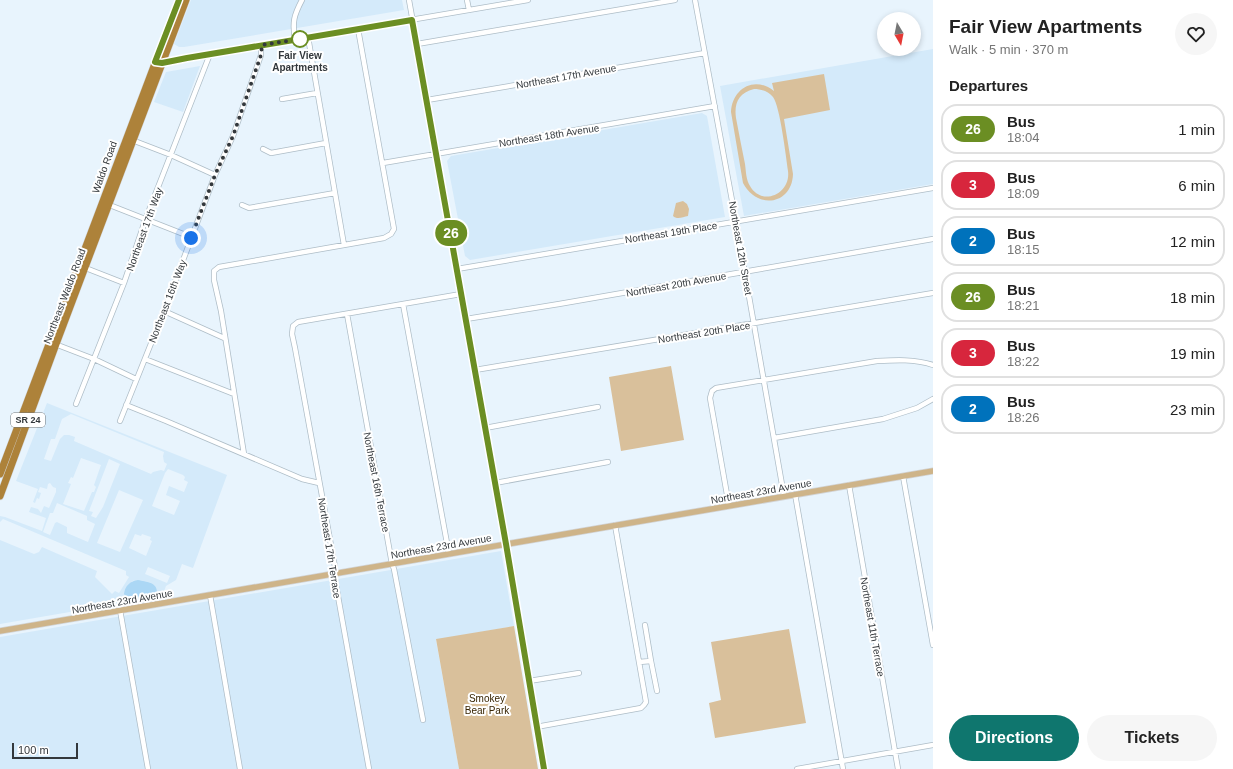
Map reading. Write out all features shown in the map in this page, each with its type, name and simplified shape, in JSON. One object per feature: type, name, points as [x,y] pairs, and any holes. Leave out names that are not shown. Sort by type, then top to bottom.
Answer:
[{"type":"highway","name":"Waldo Road","points":[[52,343],[82,266],[102,202],[130,139],[179,0]]},
{"type":"highway","name":"Waldo Road","points":[[147,104],[157,64],[186,0]]},
{"type":"highway","name":"Northeast Waldo Road","points":[[82,266],[110,204],[130,139],[147,104]]},
{"type":"highway","name":"Northeast Waldo Road","points":[[0,474],[52,343]]},
{"type":"highway","name":"Northeast Waldo Road","points":[[0,496],[52,343]]},
{"type":"main road","name":"Northeast 23rd Avenue","points":[[0,631],[933,471]]},
{"type":"street","points":[[295,40],[293,25],[294,17],[302,0]]},
{"type":"street","points":[[409,0],[506,544],[544,769]]},
{"type":"street","points":[[467,0],[469,10]]},
{"type":"street","points":[[157,64],[525,0]]},
{"type":"street","points":[[417,44],[675,0]]},
{"type":"street","name":"Northeast 12th Street","points":[[695,0],[784,496]]},
{"type":"street","points":[[244,454],[214,270],[219,267],[384,238],[392,233],[394,229],[394,222],[358,29]]},
{"type":"street","points":[[308,38],[344,245]]},
{"type":"street","name":"Northeast 16th Way","points":[[120,421],[164,311],[215,175],[235,130],[261,55],[262,45]]},
{"type":"street","name":"Northeast 17th Avenue","points":[[427,100],[705,53]]},
{"type":"street","name":"Northeast 17th Way","points":[[76,404],[124,283],[146,218],[210,54]]},
{"type":"street","points":[[282,99],[317,93]]},
{"type":"street","name":"Northeast 18th Avenue","points":[[383,163],[715,106]]},
{"type":"street","points":[[130,139],[215,175]]},
{"type":"street","points":[[263,149],[271,153],[326,143]]},
{"type":"street","name":"Northeast 19th Place","points":[[457,269],[933,188]]},
{"type":"street","points":[[242,205],[249,208],[335,193]]},
{"type":"street","points":[[102,202],[146,218],[191,238]]},
{"type":"street","name":"Northeast 20th Avenue","points":[[466,319],[933,239]]},
{"type":"street","points":[[82,266],[124,283]]},
{"type":"street","name":"Northeast 20th Place","points":[[475,370],[933,293]]},
{"type":"street","points":[[347,314],[461,294]]},
{"type":"street","points":[[403,304],[449,554]]},
{"type":"street","points":[[164,311],[224,338]]},
{"type":"street","name":"Northeast 17th Terrace","points":[[347,314],[298,322],[293,328],[292,334],[335,567],[334,574],[369,769]]},
{"type":"street","name":"Northeast 16th Terrace","points":[[347,314],[392,564],[423,720]]},
{"type":"street","points":[[52,343],[94,358],[136,380]]},
{"type":"street","points":[[145,359],[189,378],[234,394]]},
{"type":"street","points":[[729,506],[710,398],[711,393],[716,388],[851,365],[890,360],[913,360],[933,365]]},
{"type":"street","points":[[774,438],[883,419],[917,408],[933,399]]},
{"type":"street","points":[[126,405],[302,479],[319,483]]},
{"type":"street","points":[[485,428],[598,408]]},
{"type":"street","points":[[495,483],[608,462]]},
{"type":"street","points":[[903,476],[933,645]]},
{"type":"street","name":"Northeast 11th Terrace","points":[[849,485],[898,769]]},
{"type":"street","points":[[795,494],[843,769]]},
{"type":"street","points":[[536,726],[641,708],[646,702],[615,525]]},
{"type":"street","points":[[210,595],[240,769]]},
{"type":"street","points":[[120,610],[148,769]]},
{"type":"street","points":[[645,625],[656,691]]},
{"type":"street","points":[[638,662],[651,661]]},
{"type":"street","points":[[529,681],[579,673]]},
{"type":"street","points":[[797,769],[933,745]]},
{"type":"shaded area","points":[[191,0],[402,0],[404,10],[179,47],[174,44]]},
{"type":"shaded area","points":[[933,49],[933,184],[744,216],[720,86],[893,56],[921,56],[921,51]]},
{"type":"shaded area","points":[[200,66],[183,112],[154,102],[166,72]]},
{"type":"shaded area","points":[[702,113],[707,116],[725,217],[470,260],[465,256],[447,161],[451,156]]},
{"type":"shaded area","points":[[47,403],[227,475],[193,568],[182,564],[176,580],[166,586],[163,594],[157,597],[0,624],[0,540],[34,554],[39,552],[42,547],[97,571],[95,577],[112,594],[115,591],[119,593],[129,577],[126,575],[126,571],[3,519],[0,522],[0,516],[42,531],[46,518],[29,512],[31,507],[38,509],[41,513],[44,506],[49,508],[56,492],[56,488],[50,483],[48,484],[47,489],[40,487],[38,492],[41,493],[39,499],[37,498],[35,503],[33,502],[38,489],[16,481]],"holes":[[[71,414],[164,452],[164,462],[167,464],[164,471],[161,470],[151,474],[74,441],[75,437],[69,435],[64,435],[60,439],[51,461],[44,459],[51,439],[55,439],[62,419]],[[81,458],[101,465],[94,485],[96,487],[94,492],[92,492],[84,511],[63,504],[71,484],[68,483],[71,477],[73,478]],[[109,459],[120,464],[103,507],[96,518],[91,516],[93,512],[89,511]],[[168,469],[185,477],[184,480],[188,482],[184,492],[169,486],[166,495],[180,501],[174,515],[152,506]],[[119,490],[143,500],[120,552],[97,543]],[[57,503],[87,516],[87,520],[95,524],[88,542],[67,533],[67,527],[57,522],[55,523],[50,535],[43,532],[50,513],[53,513]],[[135,534],[141,536],[142,534],[151,537],[150,540],[152,541],[146,556],[129,548]],[[148,567],[170,576],[167,583],[145,574]],[[138,580],[154,594],[128,598],[132,581]]]},
{"type":"shaded area","points":[[501,551],[514,626],[436,640],[459,769],[0,769],[0,637]]},
{"type":"green space","points":[[824,74],[830,110],[784,119],[793,174],[791,184],[787,192],[780,198],[765,200],[749,192],[743,183],[731,112],[735,97],[745,87],[759,84],[774,91],[772,83]],"holes":[[[757,89],[769,93],[776,102],[788,171],[788,179],[785,186],[775,195],[768,197],[761,196],[755,192],[749,184],[736,118],[738,100],[744,93]]]},
{"type":"green space","points":[[683,201],[687,204],[689,209],[688,216],[676,218],[673,216],[676,203]]},
{"type":"green space","points":[[671,366],[684,440],[621,451],[609,377]]},
{"type":"green space","name":"Smokey Bear Park","points":[[514,626],[538,769],[459,769],[436,639]]},
{"type":"green space","points":[[789,629],[806,723],[715,738],[709,703],[721,700],[711,642]]},
{"type":"water","points":[[138,580],[153,584],[157,589],[157,592],[154,594],[130,598],[126,597],[124,594],[127,586],[133,581]]},
{"type":"bus line","name":"26","points":[[179,0],[155,62],[162,63],[412,20],[506,544],[544,769]]},
{"type":"place","name":"Fair View Apartments","points":[[300,39]]},
{"type":"route","points":[[191,238],[215,175],[233,136],[261,55],[262,45],[300,39]]}]
